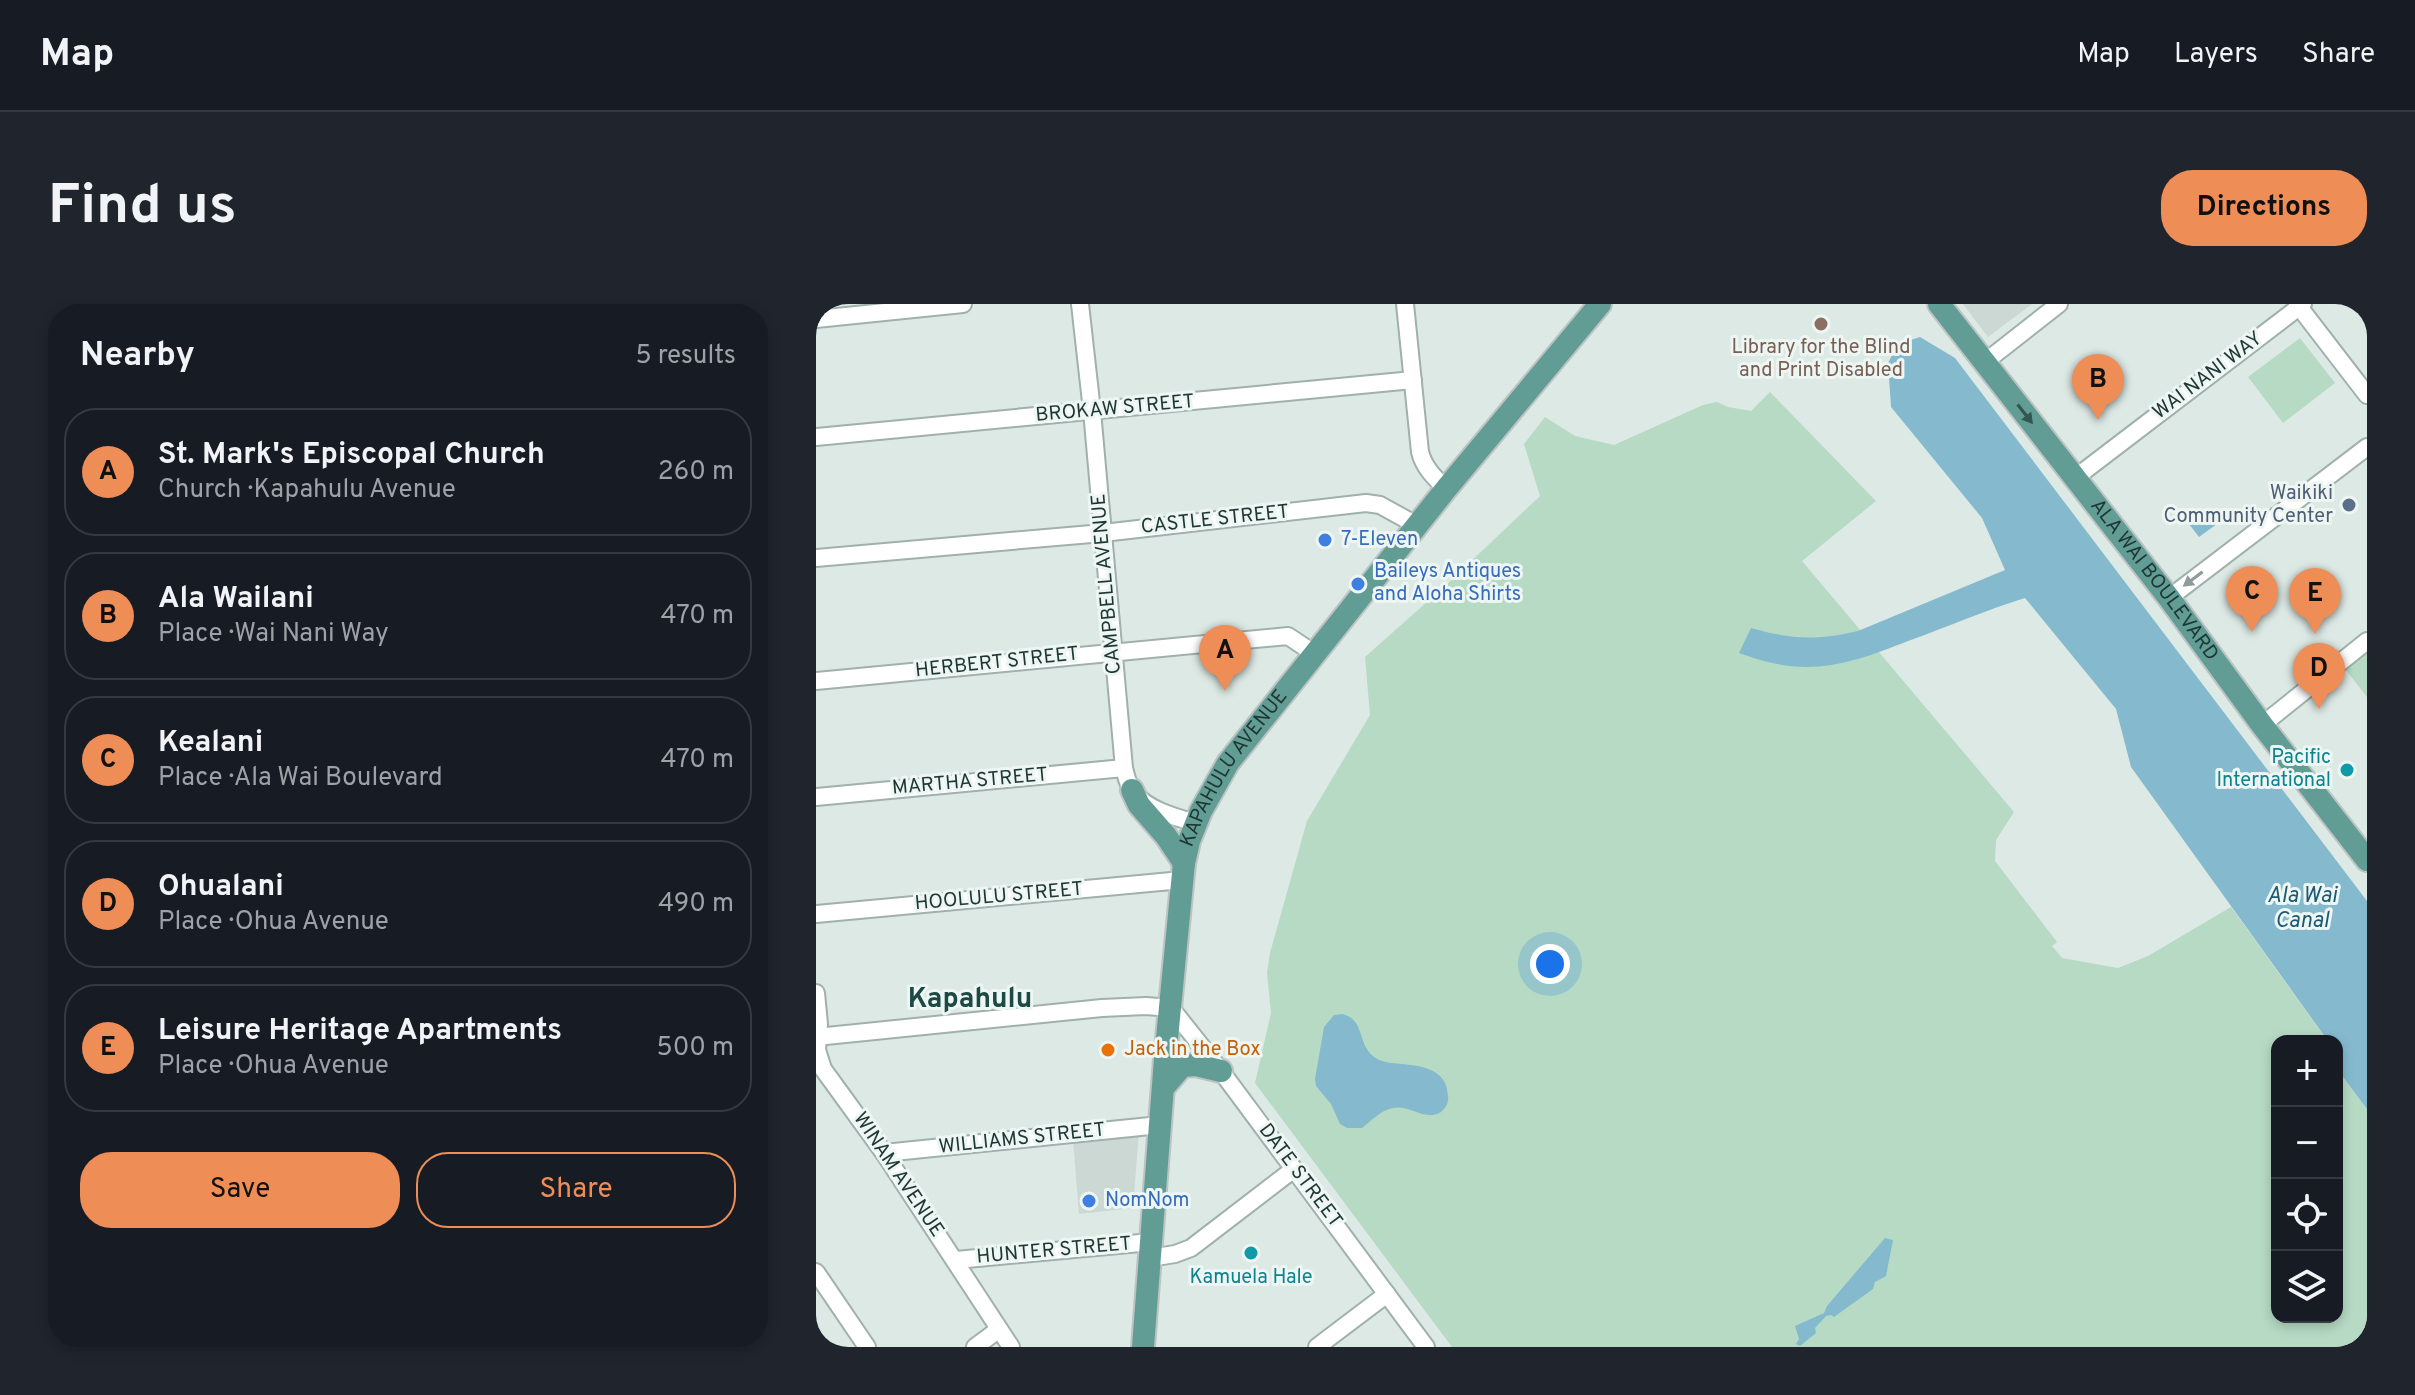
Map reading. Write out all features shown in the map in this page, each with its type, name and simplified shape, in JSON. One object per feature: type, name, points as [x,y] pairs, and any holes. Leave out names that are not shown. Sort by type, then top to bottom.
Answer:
[{"type":"main road","name":"KAPAHULU AVENUE","points":[[1143,1347],[1183,872],[1196,823],[1228,763],[1446,489],[1600,304]]},
{"type":"main road","name":"ALA WAI BOULEVARD","points":[[1939,304],[2169,598],[2262,725],[2363,848]]},
{"type":"main road","points":[[1132,790],[1139,805],[1166,836],[1183,872]]},
{"type":"main road","points":[[1163,1088],[1182,1066],[1196,1065],[1221,1071]]},
{"type":"street","points":[[816,319],[963,304]]},
{"type":"street","name":"CAMPBELL AVENUE","points":[[1080,304],[1124,768],[1132,790]]},
{"type":"street","points":[[1405,304],[1422,461],[1446,489]]},
{"type":"street","points":[[1985,362],[2059,304]]},
{"type":"street","points":[[2300,305],[2367,395]]},
{"type":"street","name":"WAI NANI WAY","points":[[2075,478],[2300,305]]},
{"type":"street","name":"BROKAW STREET","points":[[816,437],[1413,380]]},
{"type":"street","points":[[2169,598],[2367,447]]},
{"type":"street","name":"CASTLE STREET","points":[[816,558],[1103,533],[1366,503],[1380,505],[1418,526]]},
{"type":"street","name":"HERBERT STREET","points":[[816,681],[1288,636],[1315,654]]},
{"type":"street","points":[[2262,725],[2367,641]]},
{"type":"street","name":"MARTHA STREET","points":[[816,797],[1124,768]]},
{"type":"street","points":[[1132,790],[1150,805],[1196,823]]},
{"type":"street","name":"HOOLULU STREET","points":[[816,914],[1183,872]]},
{"type":"street","name":"WINAM AVENUE","points":[[816,993],[819,1024],[817,1050],[823,1069],[884,1153],[1011,1347]]},
{"type":"street","points":[[816,1037],[1102,1008],[1171,1008]]},
{"type":"street","name":"DATE STREET","points":[[1171,1008],[1426,1347]]},
{"type":"street","name":"WILLIAMS STREET","points":[[884,1153],[1160,1125]]},
{"type":"street","name":"HUNTER STREET","points":[[956,1260],[1151,1250],[1175,1254],[1191,1248],[1294,1169]]},
{"type":"street","points":[[816,1272],[867,1347]]},
{"type":"street","points":[[1317,1347],[1387,1294]]},
{"type":"street","points":[[975,1347],[998,1330]]},
{"type":"shaded area","points":[[1963,304],[2032,304],[1988,337]]},
{"type":"shaded area","points":[[1139,1132],[1133,1208],[1079,1214],[1073,1140]]},
{"type":"green space","points":[[2300,338],[2335,383],[2283,423],[2248,377]]},
{"type":"green space","points":[[1770,392],[1876,501],[1802,561],[2014,812],[1996,840],[1995,861],[2057,942],[2052,946],[2062,958],[2118,968],[2148,956],[2231,907],[2323,1035],[2271,1035],[2271,1323],[2343,1323],[2343,1077],[2367,1109],[2367,1347],[1452,1347],[1255,1083],[1271,1013],[1267,973],[1270,953],[1307,821],[1370,715],[1365,657],[1540,496],[1524,444],[1545,417],[1575,436],[1614,445],[1703,405],[1717,402],[1751,411]]},
{"type":"green space","points":[[2367,646],[2367,697],[2342,665]]},
{"type":"water","name":"Ala Wai Canal","points":[[1920,337],[1955,358],[2367,901],[2367,1109],[2343,1077],[2343,1035],[2324,1035],[2131,767],[2116,709],[2025,598],[1871,655],[1832,665],[1789,666],[1739,653],[1751,628],[1804,637],[1858,631],[2005,570],[1982,518],[1891,407],[1888,363],[1898,344]]},
{"type":"water","points":[[2212,508],[2221,521],[2199,537],[2189,524]]},
{"type":"water","points":[[1342,1014],[1358,1026],[1368,1051],[1376,1058],[1426,1068],[1439,1075],[1447,1087],[1448,1101],[1444,1109],[1429,1115],[1399,1107],[1380,1113],[1362,1128],[1347,1128],[1340,1124],[1331,1104],[1316,1086],[1315,1079],[1324,1027],[1334,1015]]},
{"type":"water","points":[[1885,1238],[1893,1240],[1886,1276],[1834,1317],[1826,1316],[1815,1328],[1816,1333],[1800,1346],[1796,1344],[1799,1339],[1795,1326],[1824,1313]]},
{"type":"place","name":"Library for the Blind and Print Disabled","points":[[1821,324]]},
{"type":"place","name":"Ala Wailani","points":[[2098,420]]},
{"type":"place","name":"Waikiki Community Center","points":[[2349,505]]},
{"type":"place","name":"7-Eleven","points":[[1325,540]]},
{"type":"place","name":"Baileys Antiques and Aloha Shirts","points":[[1358,584]]},
{"type":"place","name":"Kealani","points":[[2252,632]]},
{"type":"place","name":"Leisure Heritage Apartments","points":[[2315,634]]},
{"type":"place","name":"St. Mark's Episcopal Church","points":[[1225,691]]},
{"type":"place","name":"Ohualani","points":[[2319,709]]},
{"type":"place","name":"Pacific International","points":[[2347,770]]},
{"type":"place","name":"Jack in the Box","points":[[1108,1050]]},
{"type":"place","name":"NomNom","points":[[1089,1201]]},
{"type":"place","name":"Kamuela Hale","points":[[1251,1253]]},
{"type":"district","name":"Kapahulu","points":[[970,1000]]}]
